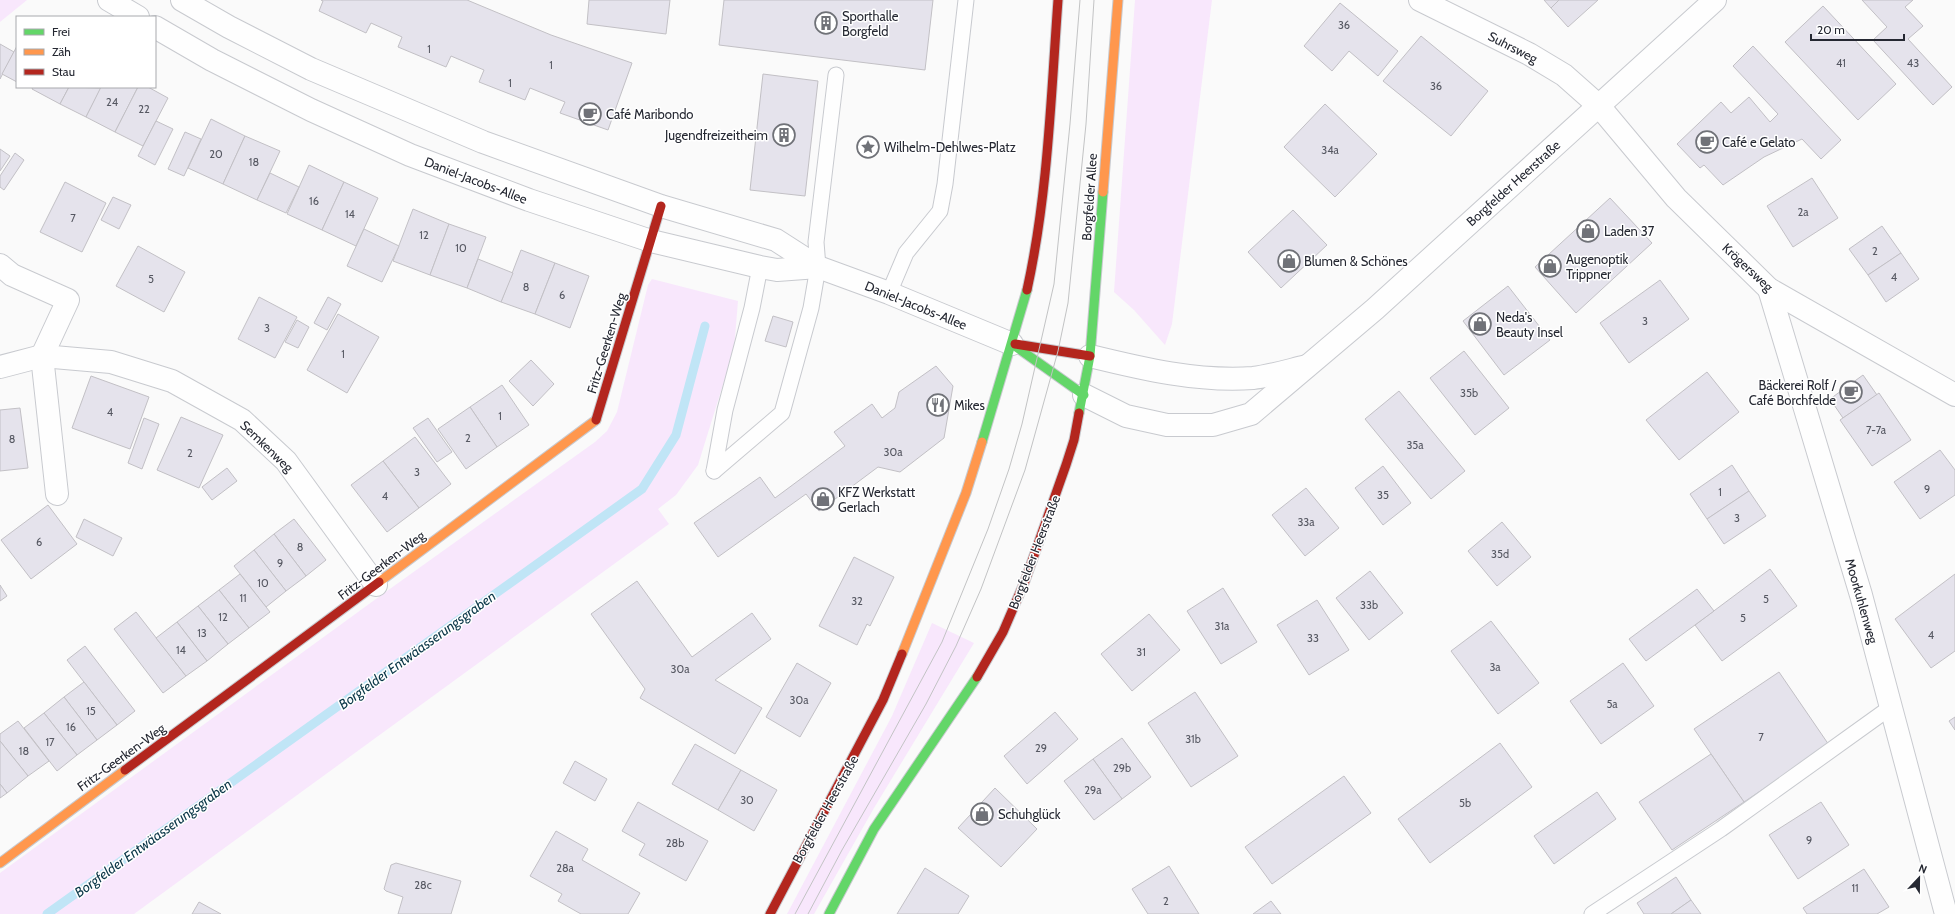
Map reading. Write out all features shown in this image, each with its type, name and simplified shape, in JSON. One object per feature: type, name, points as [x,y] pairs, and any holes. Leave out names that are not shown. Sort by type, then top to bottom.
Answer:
[{"type":"main road","points":[[1012,344],[1034,258],[1046,158],[1058,0]]},
{"type":"main road","name":"Borgfelder Allee","points":[[1084,395],[1090,356],[1118,0]]},
{"type":"main road","name":"Fritz-Geerken-Weg","points":[[0,862],[595,422],[661,206]]},
{"type":"main road","points":[[1012,344],[1090,356]]},
{"type":"main road","points":[[1012,344],[1084,395]]},
{"type":"main road","name":"Borgfelder Heerstraße","points":[[770,914],[787,879],[854,757],[885,694],[966,493],[1012,344]]},
{"type":"main road","name":"Borgfelder Heerstraße","points":[[829,914],[874,829],[975,680],[1003,632],[1025,581],[1066,465],[1084,395]]},
{"type":"street","points":[[109,0],[136,16]]},
{"type":"street","name":"Daniel-Jacobs-Allee","points":[[182,0],[229,27],[325,75],[483,142],[661,206],[776,240],[818,267],[888,293],[1012,344]]},
{"type":"street","name":"Suhrsweg","points":[[1420,0],[1529,54],[1564,75],[1599,106]]},
{"type":"street","name":"Borgfelder Heerstraße","points":[[1084,395],[1133,418],[1167,425],[1213,425],[1251,414],[1375,309],[1715,0]]},
{"type":"street","name":"Daniel-Jacobs-Allee","points":[[156,28],[212,60],[311,110],[410,155],[529,200],[651,241],[760,267],[777,270],[818,267]]},
{"type":"street","name":"Krögersweg","points":[[1599,106],[1676,198],[1769,289],[1955,396]]},
{"type":"street","points":[[0,265],[12,275],[68,300],[42,356],[57,494]]},
{"type":"street","name":"Moorkuhlenweg","points":[[1769,289],[1858,587],[1946,914]]},
{"type":"street","name":"Semkenweg","points":[[0,367],[42,356],[111,362],[172,381],[242,420],[286,461],[376,585]]},
{"type":"street","name":"Borgfelder Heerstraße","points":[[1090,356],[1158,372],[1225,379],[1255,378],[1310,365]]},
{"type":"lane","points":[[888,293],[906,252],[940,211],[945,184],[966,0]]},
{"type":"lane","points":[[760,267],[752,308],[725,410],[714,471],[782,413],[811,308],[818,267],[816,242],[836,75]]},
{"type":"lane","points":[[1592,914],[1721,829],[1891,707]]},
{"type":"shaded area","points":[[0,0],[27,0],[0,22]]},
{"type":"shaded area","points":[[1135,0],[1212,0],[1172,324],[1165,345],[1134,310],[1114,292]]},
{"type":"shaded area","points":[[652,279],[738,301],[734,349],[698,465],[676,495],[658,509],[669,524],[134,914],[0,914],[0,873],[380,596],[595,442],[607,431],[617,412],[648,285]]},
{"type":"shaded area","points":[[932,623],[974,643],[874,808],[814,914],[787,914],[892,716]]},
{"type":"building","points":[[321,0],[467,0],[551,35],[632,63],[608,130],[560,113],[565,102],[530,88],[525,100],[479,82],[484,70],[451,56],[446,67],[398,47],[402,37],[371,23],[366,33],[319,11],[323,1]]},
{"type":"building","points":[[589,0],[670,0],[666,34],[587,24]]},
{"type":"building","name":"Sporthalle Borgfeld","points":[[724,0],[933,0],[925,70],[719,45]]},
{"type":"building","points":[[1544,0],[1559,0],[1551,8]]},
{"type":"building","points":[[1559,0],[1598,0],[1568,27],[1551,8]]},
{"type":"building","points":[[1862,0],[1913,0],[1905,7],[1923,26],[1908,39],[1952,87],[1933,105],[1873,40],[1887,27]]},
{"type":"building","points":[[1340,3],[1398,51],[1378,76],[1349,51],[1332,71],[1304,46]]},
{"type":"building","points":[[1823,6],[1896,84],[1858,120],[1785,42]]},
{"type":"building","points":[[1421,36],[1488,91],[1451,136],[1383,81]]},
{"type":"building","points":[[0,44],[14,52],[0,79]]},
{"type":"building","points":[[1753,46],[1841,140],[1821,159],[1802,139],[1764,157],[1723,185],[1704,165],[1700,168],[1677,144],[1721,102],[1731,113],[1749,97],[1770,122],[1778,114],[1733,66]]},
{"type":"building","points":[[16,48],[16,81],[2,74]]},
{"type":"building","name":"Jugendfreizeitheim","points":[[763,74],[818,81],[805,196],[750,190]]},
{"type":"building","points":[[32,88],[68,88],[60,104]]},
{"type":"building","points":[[68,88],[101,88],[86,117],[60,104]]},
{"type":"building","points":[[100,88],[137,88],[115,132],[86,117]]},
{"type":"building","points":[[137,88],[150,88],[168,98],[143,146],[115,132]]},
{"type":"building","points":[[1325,104],[1377,154],[1335,197],[1284,147]]},
{"type":"building","points":[[211,119],[245,136],[223,184],[188,168]]},
{"type":"building","points":[[156,121],[173,129],[155,165],[138,156]]},
{"type":"building","points":[[185,132],[201,139],[184,176],[168,169]]},
{"type":"building","points":[[245,136],[280,151],[257,200],[223,184]]},
{"type":"building","points":[[0,149],[10,156],[0,171]]},
{"type":"building","points":[[15,153],[24,160],[4,190],[0,187],[0,176]]},
{"type":"building","points":[[309,165],[344,182],[322,230],[287,214]]},
{"type":"building","points":[[270,173],[299,187],[286,213],[257,200]]},
{"type":"building","points":[[1812,178],[1838,218],[1793,247],[1767,206]]},
{"type":"building","points":[[65,182],[106,203],[82,252],[40,232]]},
{"type":"building","points":[[344,182],[378,198],[356,246],[322,230]]},
{"type":"building","points":[[113,197],[131,205],[119,229],[101,220]]},
{"type":"building","points":[[1610,198],[1652,243],[1576,313],[1535,267]]},
{"type":"building","points":[[413,209],[449,224],[430,275],[393,261]]},
{"type":"building","points":[[1293,210],[1327,245],[1281,288],[1248,252]]},
{"type":"building","points":[[449,224],[486,237],[467,288],[430,275]]},
{"type":"building","points":[[1882,226],[1901,253],[1868,275],[1849,249]]},
{"type":"building","points":[[364,229],[399,246],[382,282],[347,266]]},
{"type":"building","points":[[138,246],[185,272],[164,312],[116,286]]},
{"type":"building","points":[[521,250],[555,263],[535,314],[501,302]]},
{"type":"building","points":[[1901,253],[1919,279],[1886,302],[1868,275]]},
{"type":"building","points":[[478,259],[513,273],[501,302],[467,288]]},
{"type":"building","points":[[555,263],[589,276],[570,328],[535,314]]},
{"type":"building","points":[[1660,280],[1689,319],[1629,363],[1600,323]]},
{"type":"building","points":[[1508,286],[1550,340],[1504,375],[1463,321]]},
{"type":"building","points":[[259,297],[297,317],[275,358],[238,339]]},
{"type":"building","points":[[328,297],[341,304],[327,330],[314,323]]},
{"type":"building","points":[[338,314],[379,337],[347,393],[307,370]]},
{"type":"building","points":[[773,316],[793,322],[786,347],[765,341]]},
{"type":"building","points":[[297,320],[309,327],[298,348],[285,342]]},
{"type":"building","points":[[1464,351],[1509,408],[1475,435],[1430,378]]},
{"type":"building","points":[[531,360],[554,384],[533,406],[509,381]]},
{"type":"building","points":[[936,366],[953,386],[944,438],[900,472],[878,467],[819,511],[806,494],[718,557],[694,523],[760,477],[775,498],[845,446],[834,432],[872,404],[882,418],[895,408],[899,392]]},
{"type":"building","points":[[1707,372],[1739,412],[1679,460],[1646,420]]},
{"type":"building","points":[[1863,375],[1877,395],[1843,418],[1830,399]]},
{"type":"building","points":[[91,376],[149,397],[130,449],[72,428]]},
{"type":"building","points":[[502,385],[529,425],[497,447],[470,407]]},
{"type":"building","points":[[1399,391],[1465,471],[1431,499],[1365,419]]},
{"type":"building","points":[[1879,393],[1911,440],[1872,466],[1840,420]]},
{"type":"building","points":[[470,407],[497,447],[466,469],[438,429]]},
{"type":"building","points":[[20,408],[28,468],[0,471],[0,410]]},
{"type":"building","points":[[181,417],[223,435],[199,488],[157,470]]},
{"type":"building","points":[[144,418],[159,424],[142,469],[128,463]]},
{"type":"building","points":[[428,418],[452,452],[437,462],[413,428]]},
{"type":"building","points":[[415,437],[451,484],[419,508],[383,461]]},
{"type":"building","points":[[1940,450],[1955,470],[1955,495],[1920,519],[1894,482]]},
{"type":"building","points":[[383,461],[419,508],[387,532],[351,485]]},
{"type":"building","points":[[1732,465],[1749,491],[1707,519],[1690,494]]},
{"type":"building","points":[[1383,466],[1411,503],[1383,525],[1355,488]]},
{"type":"building","points":[[227,468],[237,481],[212,500],[202,487]]},
{"type":"building","points":[[1306,488],[1339,528],[1305,556],[1272,515]]},
{"type":"building","points":[[1749,491],[1766,516],[1724,544],[1707,519]]},
{"type":"building","points":[[48,505],[77,544],[31,579],[1,540]]},
{"type":"building","points":[[84,519],[122,538],[113,556],[76,537]]},
{"type":"building","points":[[294,519],[326,560],[306,576],[274,534]]},
{"type":"building","points":[[1502,522],[1531,557],[1497,586],[1468,551]]},
{"type":"building","points":[[274,534],[306,576],[286,591],[254,550]]},
{"type":"building","points":[[254,550],[286,591],[266,607],[234,566]]},
{"type":"building","points":[[854,557],[894,577],[870,626],[867,624],[857,645],[819,626]]},
{"type":"building","points":[[1770,569],[1797,606],[1722,661],[1695,625]]},
{"type":"building","points":[[1370,571],[1403,613],[1369,640],[1336,598]]},
{"type":"building","points":[[240,574],[270,612],[249,628],[219,590]]},
{"type":"building","points":[[1955,574],[1955,651],[1931,668],[1895,619]]},
{"type":"building","points":[[637,581],[692,657],[752,613],[771,639],[715,680],[762,708],[735,754],[640,698],[645,689],[591,614]]},
{"type":"building","points":[[0,585],[7,596],[0,601]]},
{"type":"building","points":[[1223,588],[1257,642],[1221,664],[1187,611]]},
{"type":"building","points":[[1697,589],[1714,611],[1646,661],[1629,639]]},
{"type":"building","points":[[219,590],[249,628],[228,644],[198,606]]},
{"type":"building","points":[[1317,600],[1349,650],[1309,675],[1277,625]]},
{"type":"building","points":[[198,606],[228,644],[207,661],[177,622]]},
{"type":"building","points":[[136,612],[186,676],[163,693],[114,629]]},
{"type":"building","points":[[1149,614],[1180,650],[1132,691],[1101,654]]},
{"type":"building","points":[[1491,621],[1539,683],[1498,714],[1451,651]]},
{"type":"building","points":[[177,622],[207,661],[186,676],[156,638]]},
{"type":"building","points":[[85,646],[135,711],[117,725],[67,660]]},
{"type":"building","points":[[797,663],[831,683],[800,737],[766,717]]},
{"type":"building","points":[[1623,663],[1654,706],[1601,744],[1570,701]]},
{"type":"building","points":[[1779,672],[1829,745],[1744,802],[1694,729]]},
{"type":"building","points":[[84,682],[117,725],[97,740],[64,697]]},
{"type":"building","points":[[1195,692],[1238,756],[1191,787],[1148,723]]},
{"type":"building","points":[[64,697],[97,740],[77,755],[44,713]]},
{"type":"building","points":[[1055,712],[1078,739],[1027,784],[1004,756]]},
{"type":"building","points":[[44,713],[77,755],[57,771],[24,728]]},
{"type":"building","points":[[1955,717],[1955,730],[1949,721]]},
{"type":"building","points":[[18,721],[49,761],[28,776],[0,741],[0,734]]},
{"type":"building","points":[[1122,738],[1151,777],[1122,799],[1093,759]]},
{"type":"building","points":[[0,741],[28,776],[7,793],[0,784]]},
{"type":"building","points":[[1500,743],[1532,787],[1430,863],[1398,819]]},
{"type":"building","points":[[695,744],[741,770],[718,810],[672,784]]},
{"type":"building","points":[[1711,754],[1744,802],[1672,850],[1639,802]]},
{"type":"building","points":[[1093,759],[1122,799],[1094,820],[1064,781]]},
{"type":"building","points":[[575,761],[607,779],[595,801],[563,783]]},
{"type":"building","points":[[741,770],[777,790],[754,831],[718,810]]},
{"type":"building","points":[[1344,776],[1371,813],[1272,884],[1245,847]]},
{"type":"building","points":[[0,784],[7,793],[0,798]]},
{"type":"building","points":[[995,788],[1037,829],[1001,867],[958,828]]},
{"type":"building","points":[[1597,792],[1616,819],[1554,864],[1534,836]]},
{"type":"building","points":[[638,802],[708,841],[686,881],[639,855],[645,844],[622,831]]},
{"type":"building","points":[[1821,802],[1849,845],[1798,879],[1769,835]]},
{"type":"building","points":[[556,831],[588,849],[582,860],[640,893],[628,914],[581,914],[558,901],[562,894],[530,876]]},
{"type":"building","points":[[396,863],[461,881],[451,914],[398,914],[403,897],[384,889],[391,865]]},
{"type":"building","points":[[1169,866],[1199,914],[1148,914],[1132,889]]},
{"type":"building","points":[[925,868],[969,896],[958,914],[897,914]]},
{"type":"building","points":[[1864,869],[1889,907],[1877,914],[1807,914],[1803,908]]},
{"type":"building","points":[[1676,877],[1691,900],[1671,914],[1644,914],[1637,903]]},
{"type":"building","points":[[1691,900],[1701,914],[1671,914]]},
{"type":"building","points":[[1271,901],[1281,914],[1253,914]]},
{"type":"building","points":[[199,902],[221,914],[192,914]]},
{"type":"waterway","name":"Borgfelder Entwäasserungsgraben","points":[[47,914],[642,489],[676,435],[705,326]]},
{"type":"tram line","points":[[795,914],[942,642],[988,529],[1009,469],[1022,424],[1054,284],[1070,124],[1080,0]]},
{"type":"tram line","points":[[808,914],[842,850],[926,704],[956,646],[981,589],[1025,470],[1058,351],[1068,303],[1086,124],[1094,0]]},
{"type":"traffic: fast","points":[[1079,413],[1090,356],[1103,192]]},
{"type":"traffic: fast","points":[[982,442],[1027,290]]},
{"type":"traffic: fast","points":[[1012,344],[1084,395]]},
{"type":"traffic: fast","points":[[829,914],[874,829],[977,677]]},
{"type":"traffic: slow","points":[[1103,192],[1118,0]]},
{"type":"traffic: slow","points":[[379,582],[596,420]]},
{"type":"traffic: slow","points":[[902,654],[966,493],[982,442]]},
{"type":"traffic: slow","points":[[0,863],[125,770]]},
{"type":"traffic: jam","points":[[1027,290],[1040,218],[1048,145],[1058,0]]},
{"type":"traffic: jam","points":[[596,420],[661,206]]},
{"type":"traffic: jam","points":[[1015,344],[1090,356]]},
{"type":"traffic: jam","points":[[977,677],[1003,632],[1025,581],[1066,465],[1074,440],[1079,413]]},
{"type":"traffic: jam","points":[[125,770],[379,582]]},
{"type":"traffic: jam","points":[[770,914],[883,700],[902,654]]},
{"type":"place","name":"Sporthalle Borgfeld","points":[[826,23]]},
{"type":"place","name":"Café Maribondo","points":[[590,114]]},
{"type":"place","name":"Jugendfreizeitheim","points":[[784,135]]},
{"type":"place","name":"Café e Gelato","points":[[1707,142]]},
{"type":"place","name":"Wilhelm-Dehlwes-Platz","points":[[868,147]]},
{"type":"place","name":"Laden 37","points":[[1588,231]]},
{"type":"place","name":"Blumen & Schönes","points":[[1289,261]]},
{"type":"place","name":"Augenoptik Trippner","points":[[1550,266]]},
{"type":"place","name":"Neda's Beauty Insel","points":[[1480,324]]},
{"type":"place","name":"Bäckerei Rolf / Café Borchfelde","points":[[1851,392]]},
{"type":"place","name":"Mikes","points":[[938,405]]},
{"type":"place","name":"KFZ Werkstatt Gerlach","points":[[823,499]]},
{"type":"place","name":"Schuhglück","points":[[982,814]]}]
